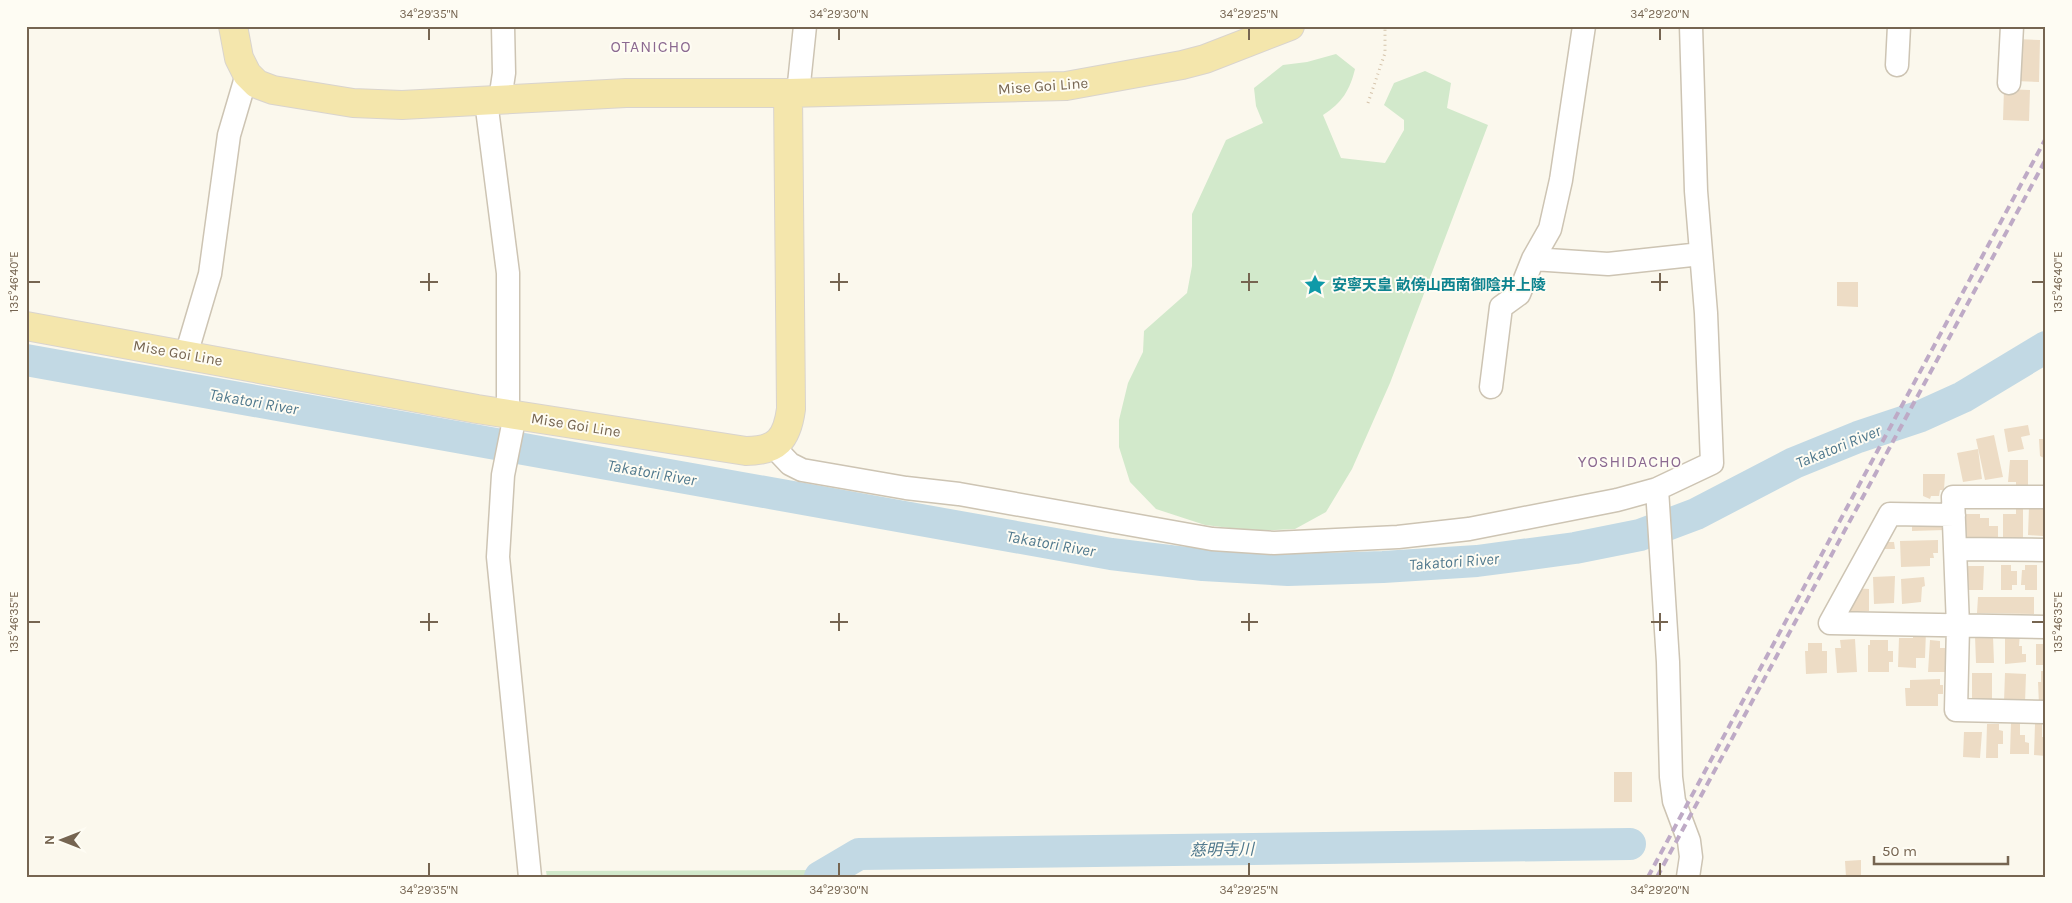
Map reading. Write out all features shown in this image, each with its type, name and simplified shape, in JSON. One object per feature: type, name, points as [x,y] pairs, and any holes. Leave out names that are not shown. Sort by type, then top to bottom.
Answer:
[{"type":"main road","points":[[233,26],[239,58],[247,74]]},
{"type":"main road","name":"Mise Goi Line","points":[[247,74],[257,84],[273,90],[353,103],[402,105],[626,93],[793,93],[1038,88],[1083,84],[1182,66],[1205,59],[1273,28]]},
{"type":"main road","points":[[773,446],[784,436],[791,409],[793,93]]},
{"type":"main road","name":"Mise Goi Line","points":[[26,326],[186,354],[512,418],[746,451],[762,451],[773,446]]},
{"type":"street","points":[[504,26],[504,73],[493,100],[508,273],[512,418],[503,475],[498,557],[530,877]]},
{"type":"street","points":[[793,93],[805,26]]},
{"type":"street","points":[[1491,387],[1501,307],[1519,294],[1533,259],[1550,229],[1559,190],[1584,26]]},
{"type":"street","points":[[773,446],[790,464],[802,470],[906,488],[981,498],[1212,539],[1244,542],[1274,543],[1398,536],[1469,529],[1657,494],[1712,463],[1706,313],[1696,191],[1691,26]]},
{"type":"street","points":[[1897,64],[1899,26]]},
{"type":"street","points":[[2009,83],[2012,26]]},
{"type":"street","points":[[186,354],[210,274],[229,135],[247,74]]},
{"type":"street","points":[[1533,259],[1608,264],[1701,254]]},
{"type":"street","points":[[1657,494],[1668,662],[1674,801],[1690,841],[1691,857],[1688,877]]},
{"type":"street","points":[[2046,497],[1953,497],[1958,626],[1956,710],[2046,712]]},
{"type":"street","points":[[1954,515],[1890,514],[1830,623],[2046,627]]},
{"type":"street","points":[[1955,549],[2046,550]]},
{"type":"path","points":[[1368,103],[1385,52],[1385,26]]},
{"type":"green space","points":[[1336,54],[1355,69],[1351,83],[1340,101],[1323,115],[1341,158],[1385,163],[1404,130],[1404,120],[1384,105],[1394,83],[1425,71],[1451,83],[1447,108],[1488,125],[1390,383],[1352,469],[1326,512],[1295,529],[1255,531],[1205,525],[1156,509],[1130,482],[1119,447],[1119,420],[1128,383],[1143,352],[1144,331],[1187,293],[1192,266],[1192,214],[1226,140],[1263,123],[1256,106],[1254,88],[1283,65],[1307,62]]},
{"type":"green space","points":[[822,870],[810,877],[547,877],[546,871]]},
{"type":"building","points":[[2016,39],[2040,40],[2039,82],[2015,81]]},
{"type":"building","points":[[2004,89],[2030,90],[2029,121],[2003,120]]},
{"type":"building","points":[[1837,282],[1858,282],[1858,307],[1837,306]]},
{"type":"building","points":[[2028,425],[2030,435],[2021,437],[2024,449],[2008,452],[2004,429]]},
{"type":"building","points":[[1994,435],[2003,477],[1985,480],[1976,439]]},
{"type":"building","points":[[2039,439],[2046,439],[2046,459],[2040,456]]},
{"type":"building","points":[[1978,449],[1982,479],[1963,482],[1957,453]]},
{"type":"building","points":[[2010,460],[2028,460],[2028,488],[2016,488],[2016,482],[2008,482]]},
{"type":"building","points":[[1923,474],[1945,474],[1944,490],[1940,490],[1939,496],[1931,496],[1930,499],[1923,496]]},
{"type":"building","points":[[2016,507],[2023,507],[2023,539],[2003,538],[2003,514],[2016,514]]},
{"type":"building","points":[[2029,507],[2046,507],[2046,527],[2043,527],[2043,536],[2028,535]]},
{"type":"building","points":[[1980,514],[1980,518],[1989,518],[1989,526],[1998,526],[1998,538],[1965,537],[1964,515]]},
{"type":"building","points":[[1945,519],[1945,530],[1912,531],[1912,520]]},
{"type":"building","points":[[1938,540],[1938,553],[1933,553],[1934,558],[1930,558],[1930,566],[1901,567],[1900,541]]},
{"type":"building","points":[[1879,542],[1894,542],[1895,549],[1879,549]]},
{"type":"building","points":[[2001,565],[2011,565],[2011,571],[2017,571],[2017,585],[2012,585],[2012,590],[2001,590]]},
{"type":"building","points":[[2025,565],[2037,565],[2037,590],[2025,590],[2025,585],[2021,585],[2022,570],[2025,570]]},
{"type":"building","points":[[1966,566],[1984,566],[1983,590],[1965,590]]},
{"type":"building","points":[[1895,576],[1894,603],[1874,604],[1873,577]]},
{"type":"building","points":[[1924,577],[1925,586],[1922,587],[1921,602],[1902,604],[1901,579]]},
{"type":"building","points":[[1852,588],[1869,589],[1869,611],[1848,611]]},
{"type":"building","points":[[1978,597],[2034,597],[2034,614],[1977,613]]},
{"type":"building","points":[[1913,631],[1926,631],[1925,658],[1916,658],[1916,668],[1898,667],[1899,638],[1913,638]]},
{"type":"building","points":[[2005,633],[2020,633],[2019,646],[2022,646],[2022,654],[2026,654],[2026,662],[2005,664]]},
{"type":"building","points":[[1975,636],[1993,636],[1994,663],[1976,663]]},
{"type":"building","points":[[1855,639],[1857,672],[1837,673],[1835,648],[1841,648],[1840,640]]},
{"type":"building","points":[[1870,640],[1888,640],[1888,651],[1893,651],[1893,662],[1889,662],[1889,672],[1868,672],[1868,645],[1870,645]]},
{"type":"building","points":[[1930,640],[1940,641],[1940,648],[1948,648],[1951,672],[1928,672]]},
{"type":"building","points":[[1808,643],[1822,643],[1822,651],[1827,651],[1827,673],[1806,674],[1805,651],[1808,651]]},
{"type":"building","points":[[2036,644],[2046,644],[2046,665],[2036,665]]},
{"type":"building","points":[[2041,671],[2046,671],[2046,705],[2039,705],[2038,682],[2041,682]]},
{"type":"building","points":[[1972,673],[1992,673],[1992,703],[1977,703],[1977,699],[1972,699]]},
{"type":"building","points":[[2005,673],[2026,674],[2025,703],[2004,702]]},
{"type":"building","points":[[1940,679],[1940,685],[1943,685],[1943,694],[1938,694],[1938,706],[1906,706],[1905,688],[1910,688],[1910,680]]},
{"type":"building","points":[[2011,722],[2020,722],[2020,735],[2025,735],[2025,742],[2029,743],[2029,754],[2010,754]]},
{"type":"building","points":[[1987,724],[1999,724],[1999,730],[2003,731],[2003,744],[1998,744],[1998,758],[1986,758]]},
{"type":"building","points":[[2035,724],[2042,724],[2042,737],[2046,737],[2046,756],[2034,755]]},
{"type":"building","points":[[1964,732],[1982,732],[1980,758],[1963,757]]},
{"type":"building","points":[[1614,772],[1632,772],[1632,802],[1614,802]]},
{"type":"building","points":[[1861,860],[1861,877],[1846,877],[1845,861]]},
{"type":"waterway","name":"Takatori River","points":[[26,360],[1111,554],[1203,565],[1288,570],[1383,567],[1477,561],[1575,548],[1640,535],[1696,514],[1794,463],[1858,437],[1921,416],[1963,397],[2046,347]]},
{"type":"waterway","name":"慈明寺川","points":[[820,877],[859,854],[1630,844]]},
{"type":"railway","points":[[1648,877],[2046,138]]},
{"type":"railway","points":[[1657,877],[2046,159]]},
{"type":"place","name":"安寧天皇 畝傍山西南御陰井上陵","points":[[1315,285]]},
{"type":"district","name":"OTANICHO","points":[[651,46]]},
{"type":"district","name":"YOSHIDACHO","points":[[1630,461]]}]
